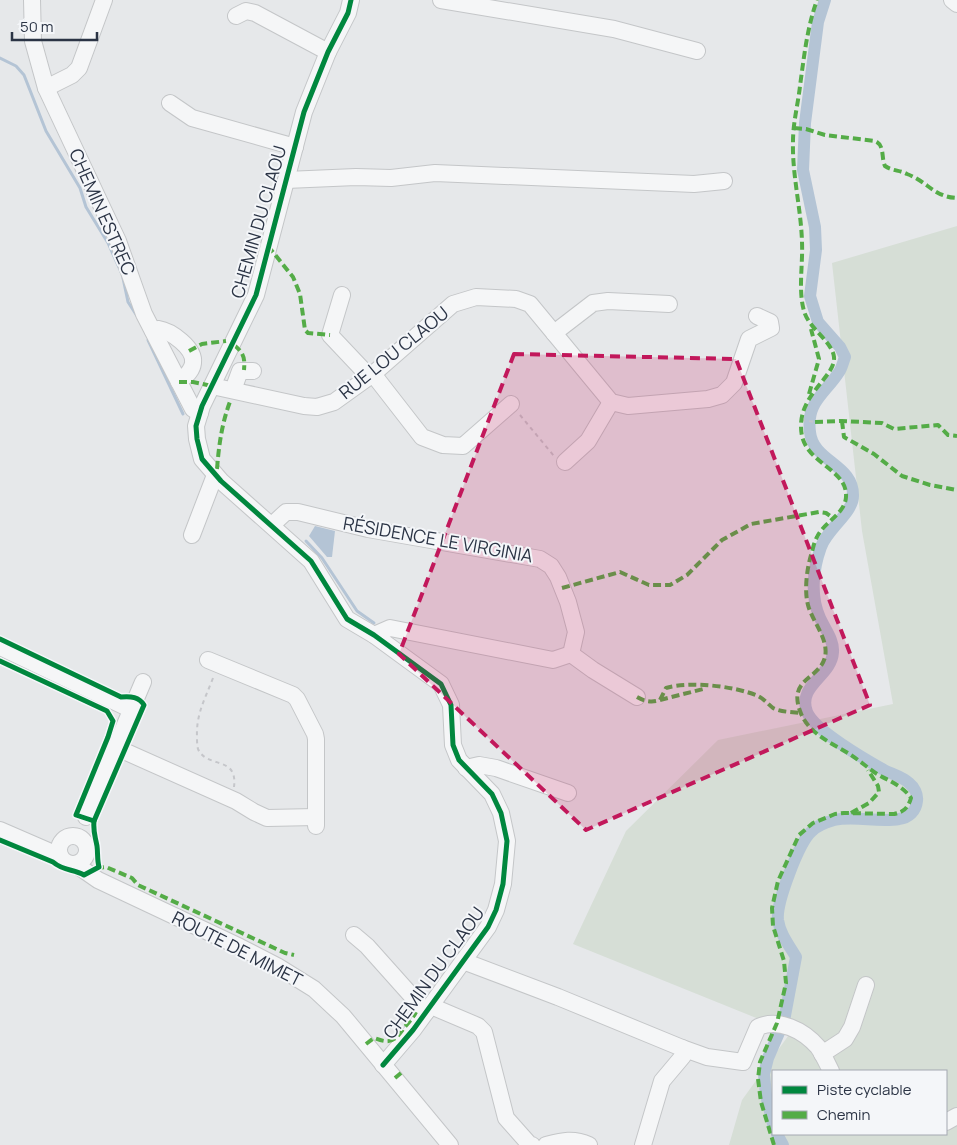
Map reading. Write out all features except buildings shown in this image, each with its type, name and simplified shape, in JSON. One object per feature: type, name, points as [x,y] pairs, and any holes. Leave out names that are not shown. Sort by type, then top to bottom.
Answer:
[{"type":"street","name":"CHEMIN ESTREC","points":[[32,0],[33,41],[46,88],[118,241],[144,314],[193,409],[200,414]]},
{"type":"street","points":[[46,88],[72,75],[79,68],[104,0]]},
{"type":"street","name":"CHEMIN DU CLAOU","points":[[351,0],[348,13],[328,52],[304,112],[256,295],[212,386],[196,426],[202,459],[215,475],[311,561],[348,618],[441,684],[450,705],[453,745],[458,760],[492,794],[501,813],[507,841],[503,884],[496,910],[488,927],[463,962],[383,1065]]},
{"type":"street","points":[[441,0],[614,30],[697,51]]},
{"type":"street","points":[[952,0],[957,4]]},
{"type":"street","points":[[236,16],[246,11],[255,13],[328,52]]},
{"type":"street","points":[[170,103],[192,118],[295,146]]},
{"type":"street","points":[[286,180],[356,177],[391,178],[435,173],[694,184],[724,181]]},
{"type":"street","points":[[342,295],[330,335],[364,371],[373,374],[422,437],[443,445],[463,446],[511,404]]},
{"type":"street","name":"RUE LOU CLAOU","points":[[212,386],[317,408],[334,402],[373,374],[453,304],[476,297],[516,299],[530,304],[611,402]]},
{"type":"street","points":[[554,333],[593,303],[608,301],[669,304]]},
{"type":"street","points":[[565,462],[588,441],[611,402],[628,406],[708,399],[722,395],[734,383],[750,339],[771,328],[770,322],[757,316]]},
{"type":"street","points":[[153,331],[158,329],[172,333],[185,345],[193,358],[190,372],[179,382]]},
{"type":"street","points":[[233,390],[240,371],[253,371]]},
{"type":"street","points":[[192,535],[215,475]]},
{"type":"street","name":"RÉSIDENCE LE VIRGINIA","points":[[272,525],[286,512],[298,512],[368,529],[540,559],[551,566],[558,577],[568,602],[576,632],[571,654]]},
{"type":"street","points":[[374,635],[390,628],[553,660],[571,654],[637,697]]},
{"type":"street","points":[[0,647],[132,710]]},
{"type":"street","points":[[115,748],[229,798],[262,816],[316,822],[316,739],[297,699],[293,695],[214,662]]},
{"type":"street","points":[[86,818],[64,838],[59,848],[68,860],[83,860],[87,848],[86,818],[143,682]]},
{"type":"street","points":[[466,768],[478,764],[496,768],[568,793]]},
{"type":"street","name":"ROUTE DE MIMET","points":[[0,830],[23,839],[43,841],[64,838]]},
{"type":"street","points":[[64,838],[75,835],[79,836],[87,848]]},
{"type":"street","name":"ROUTE DE MIMET","points":[[23,839],[29,844],[68,860],[108,884],[277,966],[314,989],[343,1016],[450,1145]]},
{"type":"street","name":"ROUTE DE MIMET","points":[[87,848],[96,868],[108,884]]},
{"type":"street","points":[[354,935],[428,1009],[478,1026],[484,1032],[506,1118],[532,1145]]},
{"type":"street","points":[[463,962],[558,997],[707,1057],[743,1062],[758,1026],[767,1023],[783,1025],[803,1034],[818,1047],[830,1070]]},
{"type":"street","points":[[822,1054],[844,1039],[852,1027],[866,986]]},
{"type":"street","points":[[643,1145],[662,1081],[683,1056],[682,1048]]},
{"type":"street","points":[[546,1145],[570,1139],[580,1140],[589,1145]]},
{"type":"path","points":[[511,404],[556,460],[565,462]]},
{"type":"path","points":[[801,420],[815,422]]},
{"type":"path","points":[[214,662],[198,715],[197,748],[207,758],[227,765],[232,770],[235,780],[229,798]]},
{"type":"highlighted area","points":[[514,354],[736,359],[870,705],[586,830],[399,654]]},
{"type":"shaded area","points":[[957,226],[957,1145],[729,1145],[742,1100],[791,1032],[573,944],[626,831],[718,740],[893,704],[862,531],[832,263]]},
{"type":"water","points":[[315,526],[335,531],[332,557],[327,557],[309,536]]},
{"type":"waterway","points":[[772,1120],[766,1095],[764,1074],[768,1058],[784,1021],[796,957],[783,935],[778,920],[778,912],[789,873],[807,837],[822,824],[842,819],[891,820],[903,818],[909,816],[914,811],[917,798],[914,789],[907,781],[854,752],[819,727],[807,712],[805,703],[811,687],[827,668],[833,652],[831,639],[820,618],[815,601],[814,582],[816,564],[824,540],[849,509],[853,496],[852,485],[847,477],[818,450],[810,432],[811,413],[814,406],[834,380],[845,357],[840,347],[818,322],[810,296],[816,250],[815,227],[803,170],[805,123],[818,22],[825,0]]},
{"type":"waterway","points":[[0,58],[16,66],[24,75],[46,131],[80,188],[86,207],[108,243],[121,272]]},
{"type":"waterway","points":[[123,278],[128,302],[137,316]]},
{"type":"waterway","points":[[148,340],[183,414]]},
{"type":"waterway","points":[[306,541],[322,558],[357,611],[374,623]]},
{"type":"waterway","points":[[778,1135],[783,1145]]},
{"type":"marked path","points":[[774,1145],[761,1102],[758,1079],[760,1062],[777,1023],[786,983],[784,961],[773,926],[772,908],[778,881],[799,835],[813,823],[835,814],[894,814],[903,811],[911,798],[900,787],[877,774],[815,732],[804,719],[797,700],[801,685],[822,664],[826,650],[820,630],[810,611],[806,593],[806,580],[814,543],[820,532],[842,508],[846,497],[845,488],[841,480],[812,454],[806,446],[802,436],[801,422],[809,399],[829,373],[834,357],[829,346],[811,324],[802,303],[801,229],[793,154],[794,127],[804,53],[817,0]]},
{"type":"marked path","points":[[794,128],[806,129],[825,135],[875,141],[882,149],[885,166],[914,177],[942,195],[957,198]]},
{"type":"marked path","points":[[268,246],[293,277],[300,294],[305,330],[308,333],[330,335]]},
{"type":"marked path","points":[[809,394],[819,359],[811,329]]},
{"type":"marked path","points":[[189,351],[202,344],[226,341]]},
{"type":"marked path","points":[[234,345],[243,356],[244,370]]},
{"type":"marked path","points":[[179,382],[193,382],[212,386]]},
{"type":"marked path","points":[[217,469],[221,433],[231,399]]},
{"type":"marked path","points":[[842,421],[844,437],[874,454],[902,476],[930,485],[957,490]]},
{"type":"marked path","points":[[815,422],[882,423],[894,429],[938,425],[948,435],[957,436]]},
{"type":"marked path","points":[[562,588],[620,572],[649,585],[670,585],[687,575],[722,540],[751,524],[819,512],[826,513],[833,518]]},
{"type":"marked path","points":[[637,697],[642,700],[657,701],[660,700],[666,688],[676,686],[725,687],[748,692],[760,697],[773,708],[786,712],[800,713]]},
{"type":"marked path","points":[[660,700],[703,689]]},
{"type":"marked path","points":[[851,813],[869,803],[879,792],[878,786],[868,770]]},
{"type":"marked path","points":[[96,868],[106,867],[132,878],[138,885],[285,953],[294,955]]},
{"type":"marked path","points":[[366,1044],[374,1038],[384,1041],[394,1039],[416,1012]]},
{"type":"marked path","points":[[395,1078],[401,1073]]},
{"type":"cycle path","points":[[351,0],[348,13],[328,52],[304,112],[256,295],[202,406],[196,426],[202,459],[221,481],[311,561],[347,619],[374,635],[441,684],[451,705],[453,745],[459,760],[492,794],[501,813],[507,841],[503,884],[496,910],[488,927],[413,1030],[383,1065]]},
{"type":"cycle path","points":[[0,639],[121,697],[137,699],[144,705],[94,821],[99,867],[84,875],[0,840]]},
{"type":"cycle path","points":[[0,661],[107,711],[113,721],[76,815],[94,821]]}]
